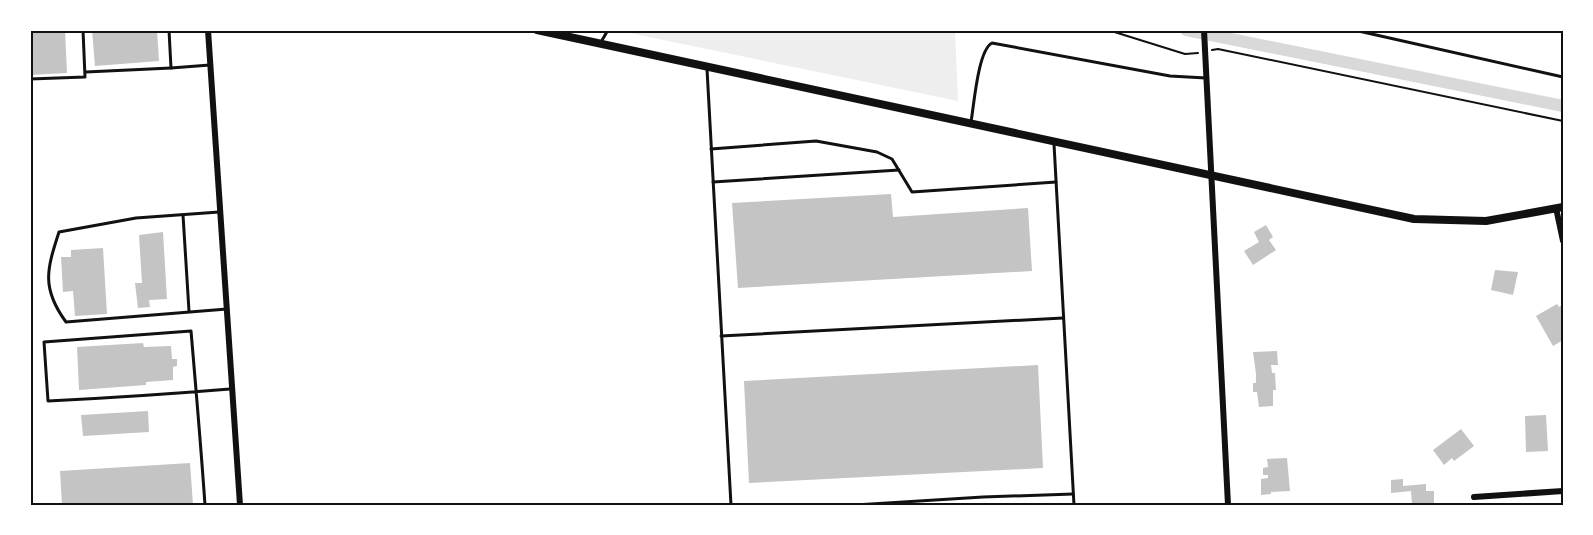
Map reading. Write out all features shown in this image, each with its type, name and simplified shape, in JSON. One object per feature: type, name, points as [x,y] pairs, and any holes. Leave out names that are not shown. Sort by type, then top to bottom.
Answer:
[{"type":"main road","points":[[537,30],[1414,219],[1486,221],[1560,207]]},
{"type":"street","points":[[208,30],[240,505]]},
{"type":"street","points":[[1204,30],[1228,505]]},
{"type":"street","points":[[1560,207],[1563,241]]},
{"type":"street","points":[[1474,497],[1563,492]]},
{"type":"lane","points":[[30,79],[86,76],[83,30]]},
{"type":"lane","points":[[169,30],[171,68]]},
{"type":"lane","points":[[600,44],[608,30]]},
{"type":"lane","points":[[1354,30],[1563,76]]},
{"type":"lane","points":[[971,124],[983,56],[988,45],[992,43],[1170,76],[1206,78]]},
{"type":"lane","points":[[85,72],[210,65]]},
{"type":"lane","points":[[707,67],[731,505]]},
{"type":"lane","points":[[711,149],[816,141],[877,152],[892,159],[912,192],[1056,182]]},
{"type":"lane","points":[[1054,142],[1074,505]]},
{"type":"lane","points":[[713,182],[899,170]]},
{"type":"lane","points":[[221,212],[136,218],[59,232],[49,265],[49,291],[66,322],[227,309]]},
{"type":"lane","points":[[183,215],[189,311]]},
{"type":"lane","points":[[722,336],[1063,318]]},
{"type":"lane","points":[[205,505],[196,392],[190,331],[44,342],[48,401],[196,392],[232,389]]},
{"type":"lane","points":[[855,505],[1073,494]]},
{"type":"path","points":[[1108,30],[1185,54],[1205,49],[1218,49],[1563,121]]},
{"type":"shaded area","points":[[615,30],[955,30],[958,101]]},
{"type":"building","points":[[30,30],[65,30],[67,73],[30,75]]},
{"type":"building","points":[[92,30],[157,30],[159,61],[95,66]]},
{"type":"building","points":[[891,194],[893,217],[1028,208],[1032,271],[738,288],[732,203]]},
{"type":"building","points":[[1266,225],[1273,237],[1269,240],[1276,250],[1253,265],[1244,251],[1259,242],[1254,232]]},
{"type":"building","points":[[163,232],[167,299],[149,300],[150,307],[138,308],[135,283],[142,283],[139,235]]},
{"type":"building","points":[[103,248],[107,314],[75,316],[73,291],[63,292],[61,257],[71,257],[71,250]]},
{"type":"building","points":[[1495,270],[1518,272],[1513,295],[1491,290]]},
{"type":"building","points":[[1557,304],[1559,307],[1563,306],[1563,340],[1553,346],[1536,316]]},
{"type":"building","points":[[143,343],[144,347],[171,346],[172,359],[177,359],[177,366],[173,367],[173,380],[146,382],[146,385],[79,390],[77,347]]},
{"type":"building","points":[[1277,351],[1278,365],[1271,365],[1272,373],[1275,373],[1276,390],[1273,390],[1273,406],[1259,407],[1257,392],[1253,392],[1256,374],[1253,352]]},
{"type":"building","points":[[1038,365],[1043,468],[749,483],[744,381]]},
{"type":"building","points":[[148,411],[149,432],[83,436],[81,415]]},
{"type":"building","points":[[1546,415],[1548,451],[1526,452],[1525,416]]},
{"type":"building","points":[[1461,429],[1474,446],[1454,461],[1452,458],[1444,465],[1433,450]]},
{"type":"building","points":[[1287,458],[1290,491],[1261,495],[1261,479],[1268,478],[1268,475],[1263,475],[1263,468],[1268,467],[1267,459]]},
{"type":"building","points":[[190,463],[193,505],[62,505],[60,471]]},
{"type":"building","points":[[1403,479],[1403,486],[1426,484],[1426,491],[1434,491],[1434,505],[1412,505],[1411,491],[1391,493],[1391,480]]},
{"type":"waterway","points":[[1186,30],[1563,106]]}]
